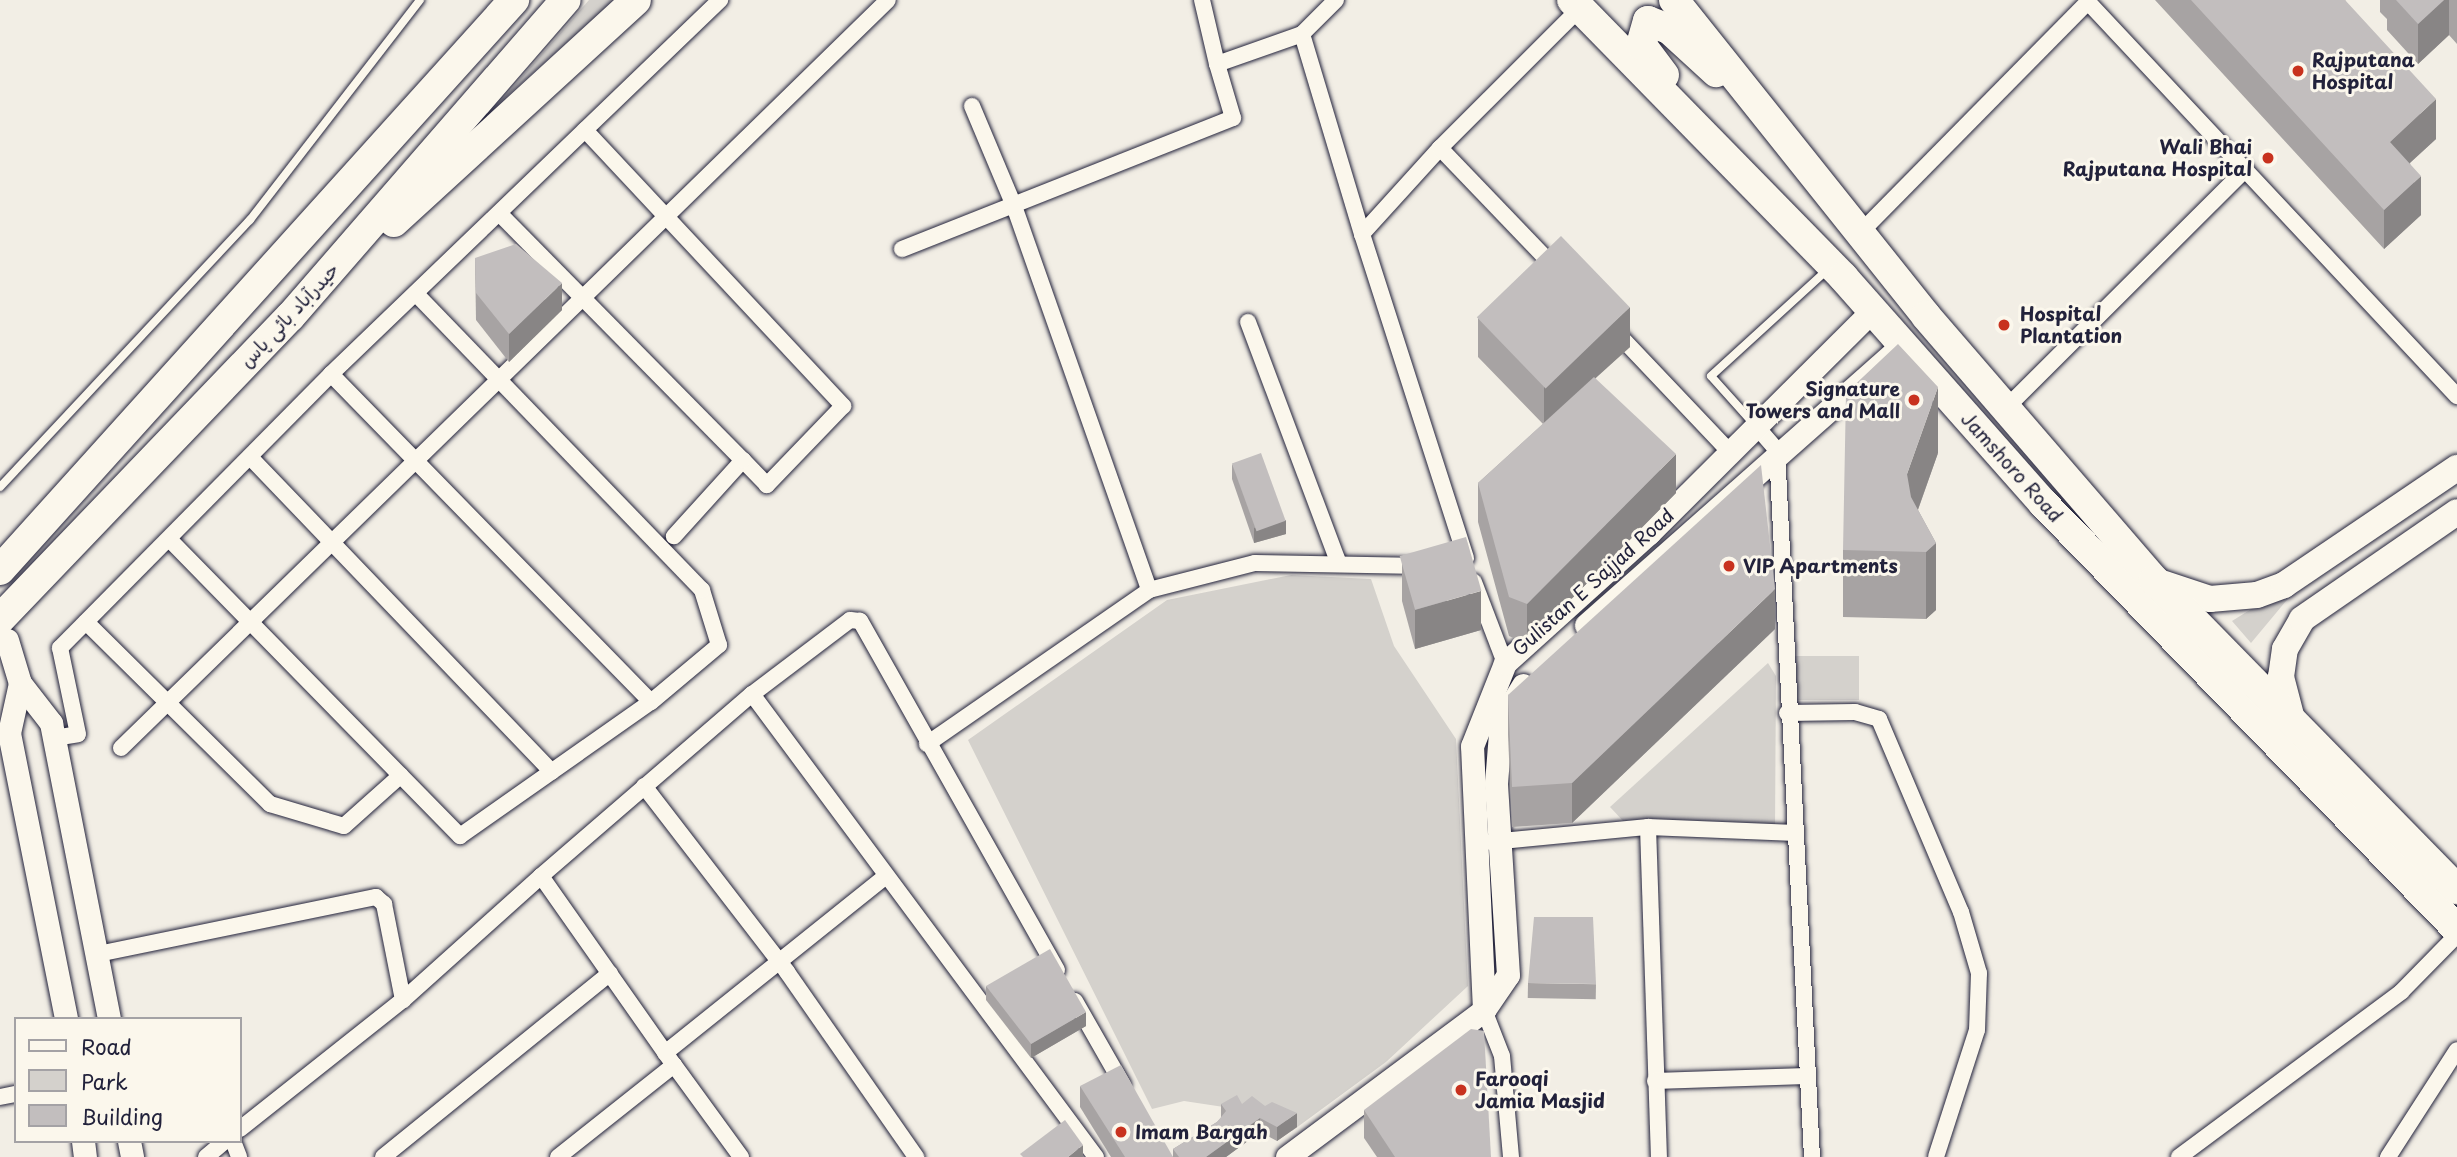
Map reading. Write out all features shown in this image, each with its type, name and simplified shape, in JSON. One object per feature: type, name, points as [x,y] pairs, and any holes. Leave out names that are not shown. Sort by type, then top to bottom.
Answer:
[{"type":"highway","points":[[0,570],[514,0]]},
{"type":"highway","name":"حیدرآباد بائی پاس","points":[[3,630],[290,317],[566,0]]},
{"type":"highway","points":[[290,317],[636,0]]},
{"type":"highway","name":"Jamshoro Road","points":[[1674,0],[1746,94],[1860,233],[2154,580],[2296,730],[2457,889]]},
{"type":"highway","name":"Jamshoro Road","points":[[1576,5],[1831,265],[2043,503],[2457,929]]},
{"type":"highway","points":[[1742,174],[1651,59],[1640,33],[1656,20],[1746,94]]},
{"type":"main road","points":[[2154,580],[2210,599],[2257,596],[2284,585],[2457,468]]},
{"type":"main road","points":[[2296,730],[2280,677],[2285,649],[2302,620],[2457,512]]},
{"type":"street","points":[[54,738],[78,734],[60,648],[331,374],[418,296],[720,0]]},
{"type":"street","points":[[121,748],[887,0]]},
{"type":"street","points":[[902,249],[1233,118],[1202,0]]},
{"type":"street","points":[[1217,64],[1302,34],[1336,0]]},
{"type":"street","points":[[1860,233],[2088,2],[2457,396]]},
{"type":"street","points":[[1362,234],[1576,5]]},
{"type":"street","points":[[1302,34],[1362,234],[1469,569],[1505,663]]},
{"type":"street","points":[[972,106],[1014,206],[1149,590]]},
{"type":"street","points":[[500,214],[584,296],[767,485],[843,406],[585,130]]},
{"type":"street","points":[[1440,148],[1570,284]]},
{"type":"street","points":[[2007,407],[2246,169]]},
{"type":"street","points":[[169,539],[460,836],[651,702],[719,645],[702,590],[418,296]]},
{"type":"street","name":"Gulistan E Sajjad Road","points":[[1483,1010],[1473,844],[1472,746],[1505,663],[1730,452],[1873,310]]},
{"type":"street","points":[[1604,320],[1730,452]]},
{"type":"street","points":[[1248,322],[1338,561]]},
{"type":"street","name":"Gulistan E Sajjad Road","points":[[1564,645],[1777,450],[1903,344]]},
{"type":"street","points":[[331,374],[417,459],[651,702]]},
{"type":"street","points":[[1756,426],[1777,450],[1787,713],[1796,833],[1812,1157]]},
{"type":"street","points":[[250,457],[552,772]]},
{"type":"street","points":[[674,536],[743,460]]},
{"type":"street","points":[[927,744],[1149,590],[1255,564],[1338,561],[1469,569]]},
{"type":"street","points":[[242,1127],[403,1000],[541,876],[752,694],[850,620],[860,621],[927,744],[1131,1098]]},
{"type":"street","points":[[86,622],[270,804],[345,825],[401,775]]},
{"type":"street","points":[[3,630],[20,683],[51,723],[109,1017]]},
{"type":"street","name":"Gulistan E Sajjad Road","points":[[1287,1157],[1483,1010],[1508,975],[1500,841],[1501,722],[1535,671]]},
{"type":"street","points":[[20,683],[9,733],[65,1017]]},
{"type":"street","points":[[752,694],[885,877],[1096,1157]]},
{"type":"street","points":[[1787,713],[1855,712],[1879,719],[1961,912],[1979,974],[1977,1030],[1936,1157]]},
{"type":"street","points":[[644,786],[779,961],[916,1157]]},
{"type":"street","points":[[1473,844],[1648,827],[1796,833]]},
{"type":"street","points":[[1648,827],[1659,1157]]},
{"type":"street","points":[[541,876],[741,1157]]},
{"type":"street","points":[[570,1153],[779,961],[885,877]]},
{"type":"street","points":[[98,954],[376,897],[384,904],[403,1000]]},
{"type":"street","points":[[2179,1157],[2401,992],[2457,936]]},
{"type":"street","points":[[383,1157],[610,973]]},
{"type":"street","points":[[1483,1010],[1503,1056],[1511,1157]]},
{"type":"street","points":[[2388,1157],[2457,1049]]},
{"type":"street","points":[[1655,1081],[1806,1076]]},
{"type":"street","points":[[206,1157],[223,1143]]},
{"type":"lane","points":[[0,487],[250,219],[420,0]]},
{"type":"lane","points":[[1756,426],[1711,376],[1831,265]]},
{"type":"green space","points":[[589,0],[615,0],[499,103]]},
{"type":"green space","points":[[2345,551],[2286,601],[2251,643],[2232,621]]},
{"type":"green space","points":[[1291,575],[1371,579],[1394,646],[1456,739],[1468,986],[1386,1062],[1292,1131],[1237,1109],[1184,1101],[1152,1109],[968,740],[1167,600]]},
{"type":"green space","points":[[1795,656],[1859,656],[1859,700],[1795,700]]},
{"type":"green space","points":[[1768,663],[1776,676],[1775,828],[1624,822],[1610,807]]},
{"type":"building","name":"Rajputana Hospital","points":[[2191,0],[2345,0],[2436,99],[2390,142],[2421,176],[2384,210]]},
{"type":"building","points":[[2396,0],[2444,0],[2418,24]]},
{"type":"building","points":[[1561,236],[1630,307],[1546,388],[1477,317]]},
{"type":"building","points":[[516,244],[562,283],[509,334],[476,293],[475,258]]},
{"type":"building","points":[[1898,344],[1938,387],[1907,474],[1911,497],[1936,543],[1926,552],[1843,550],[1846,393]]},
{"type":"building","points":[[1594,377],[1676,454],[1527,604],[1509,597],[1478,483]]},
{"type":"building","points":[[1261,453],[1286,521],[1256,531],[1232,464]]},
{"type":"building","points":[[1761,465],[1775,589],[1572,783],[1512,787],[1508,695]]},
{"type":"building","points":[[1466,537],[1481,591],[1415,610],[1400,556]]},
{"type":"building","points":[[1534,917],[1593,917],[1596,984],[1528,983]]},
{"type":"building","points":[[1050,949],[1086,1012],[1031,1044],[986,986]]},
{"type":"building","points":[[1471,1029],[1484,1031],[1491,1157],[1395,1157],[1364,1110]]},
{"type":"building","points":[[1121,1065],[1173,1157],[1125,1157],[1080,1086]]},
{"type":"building","points":[[1237,1095],[1242,1104],[1252,1096],[1265,1106],[1272,1102],[1297,1113],[1277,1127],[1260,1118],[1206,1157],[1179,1157],[1173,1149],[1217,1122],[1226,1111],[1221,1104]]},
{"type":"building","points":[[1065,1120],[1083,1145],[1068,1157],[1023,1157],[1020,1154]]},
{"type":"place","name":"Rajputana Hospital","points":[[2298,71]]},
{"type":"place","name":"Wali Bhai Rajputana Hospital","points":[[2268,158]]},
{"type":"place","name":"Hospital Plantation","points":[[2004,325]]},
{"type":"place","name":"Signature Towers and Mall","points":[[1914,400]]},
{"type":"place","name":"VIP Apartments","points":[[1729,566]]},
{"type":"place","name":"Farooqi Jamia Masjid","points":[[1461,1090]]},
{"type":"place","name":"Imam Bargah","points":[[1121,1132]]}]
